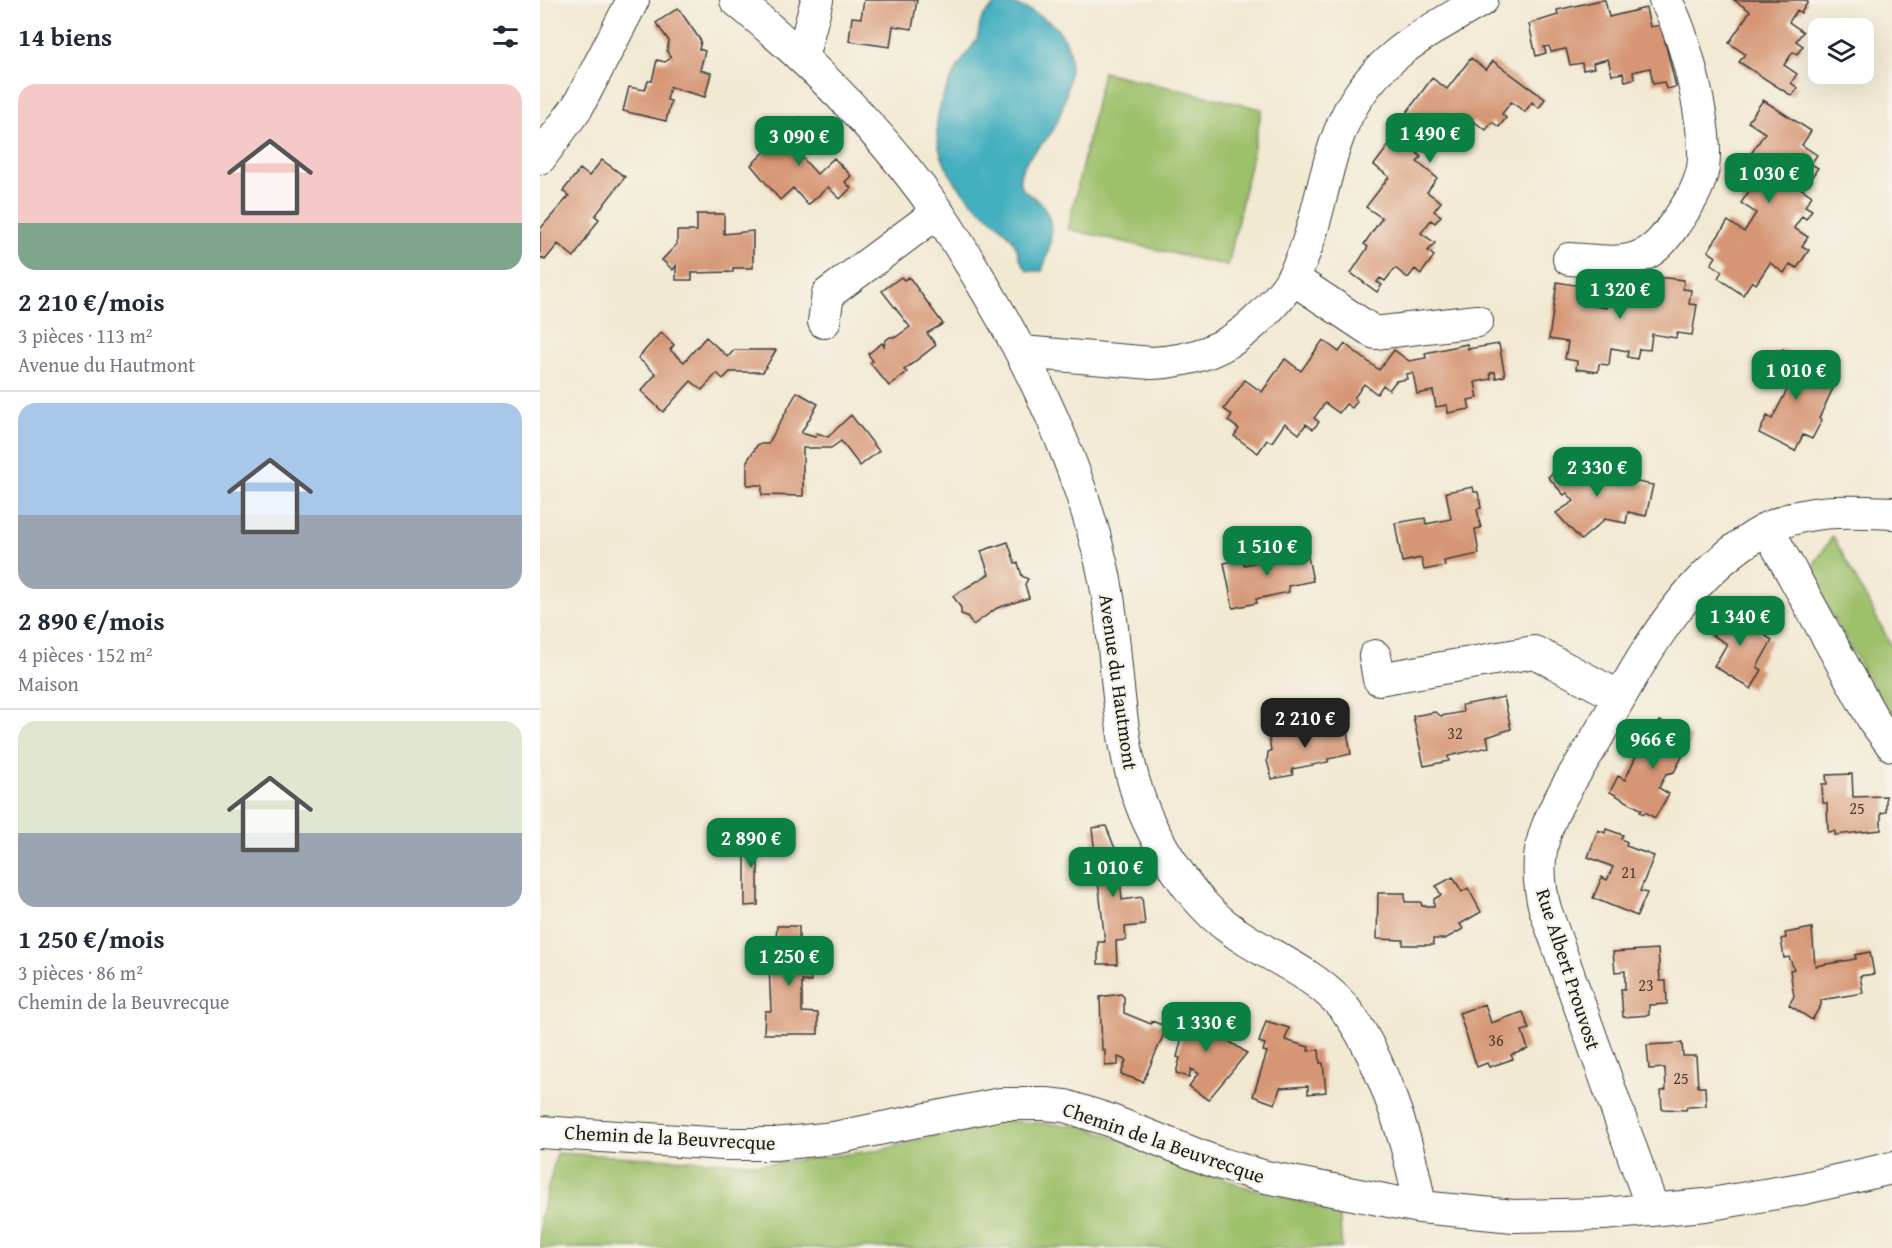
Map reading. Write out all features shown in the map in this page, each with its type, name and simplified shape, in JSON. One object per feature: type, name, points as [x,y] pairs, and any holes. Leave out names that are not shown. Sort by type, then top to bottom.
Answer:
[{"type":"street","points":[[540,158],[578,106],[633,0]]},
{"type":"street","name":"Avenue du Hautmont","points":[[736,0],[802,58],[871,129],[938,212],[1022,352],[1072,464],[1094,532],[1113,622],[1128,762],[1144,812],[1173,865],[1202,904],[1234,932],[1309,977],[1337,1001],[1351,1017],[1385,1084],[1412,1165],[1420,1207]]},
{"type":"street","points":[[802,58],[816,0]]},
{"type":"street","points":[[1569,259],[1626,261],[1651,251],[1663,241],[1698,186],[1703,169],[1702,134],[1681,31],[1665,0]]},
{"type":"street","points":[[1022,352],[1152,363],[1191,359],[1210,353],[1246,331],[1292,278],[1309,235],[1336,143],[1356,98],[1394,54],[1468,3]]},
{"type":"street","points":[[824,322],[828,294],[938,212]]},
{"type":"street","points":[[1292,278],[1375,333],[1477,321]]},
{"type":"street","name":"Rue Albert Prouvost","points":[[1653,1210],[1545,909],[1540,889],[1540,855],[1551,818],[1620,697],[1676,607],[1722,561],[1767,528],[1786,520],[1809,515],[1892,513]]},
{"type":"street","points":[[1767,528],[1874,722],[1892,746]]},
{"type":"street","points":[[1379,680],[1534,652],[1620,697]]},
{"type":"street","name":"Chemin de la Beuvrecque","points":[[540,1132],[724,1144],[775,1144],[834,1138],[992,1106],[1046,1104],[1065,1106],[1109,1120],[1205,1159],[1266,1177],[1420,1207],[1514,1216],[1653,1210],[1740,1200],[1892,1168]]},
{"type":"green space","points":[[1103,72],[1262,109],[1228,266],[1068,229]]},
{"type":"green space","points":[[1833,536],[1892,647],[1892,720],[1808,573]]},
{"type":"green space","points":[[997,1120],[1084,1126],[1243,1186],[1339,1213],[1342,1248],[540,1248],[540,1219],[557,1153],[764,1164],[881,1150]]},
{"type":"water","points":[[998,2],[1019,6],[1041,16],[1059,31],[1069,51],[1069,79],[1055,127],[1029,158],[1021,171],[1020,179],[1023,189],[1036,199],[1048,215],[1050,243],[1042,271],[1028,271],[1008,234],[972,202],[955,182],[944,162],[938,142],[937,123],[948,84],[976,41],[982,18]]},
{"type":"building","points":[[864,0],[917,0],[912,29],[893,26],[890,47],[849,41],[852,17],[861,18]]},
{"type":"building","points":[[1605,0],[1609,17],[1646,8],[1650,27],[1661,25],[1676,87],[1666,89],[1664,82],[1653,84],[1650,68],[1633,72],[1634,79],[1625,81],[1623,73],[1612,75],[1608,59],[1593,63],[1594,68],[1583,70],[1582,63],[1570,65],[1566,49],[1551,52],[1549,46],[1544,47],[1546,53],[1536,56],[1529,24],[1558,15],[1557,10]]},
{"type":"building","points":[[1734,0],[1804,0],[1808,2],[1801,13],[1797,10],[1789,22],[1803,32],[1796,41],[1803,46],[1797,54],[1793,52],[1784,65],[1797,74],[1791,83],[1798,88],[1792,96],[1739,62],[1745,54],[1729,43],[1750,11]]},
{"type":"building","points":[[678,8],[701,41],[699,49],[705,51],[700,70],[711,73],[705,97],[670,87],[667,100],[671,101],[666,121],[623,111],[629,87],[645,90],[648,81],[652,81],[657,60],[665,62],[671,58],[667,51],[669,41],[656,23]]},
{"type":"building","points":[[1471,58],[1486,70],[1493,61],[1545,99],[1539,108],[1532,102],[1525,112],[1511,102],[1502,114],[1506,118],[1499,127],[1492,122],[1486,130],[1473,121],[1464,133],[1468,136],[1460,146],[1454,141],[1448,149],[1435,139],[1424,152],[1420,149],[1417,153],[1421,157],[1417,162],[1437,178],[1427,192],[1441,202],[1434,211],[1441,216],[1435,223],[1431,220],[1421,233],[1435,243],[1428,251],[1434,256],[1421,274],[1415,269],[1408,278],[1395,268],[1385,281],[1380,278],[1377,282],[1382,285],[1377,292],[1351,273],[1368,247],[1364,244],[1382,218],[1366,207],[1389,177],[1374,165],[1398,133],[1407,118],[1404,116],[1432,78],[1447,89]]},
{"type":"building","points":[[1763,100],[1811,131],[1802,145],[1817,155],[1811,164],[1818,168],[1811,178],[1807,175],[1799,187],[1812,196],[1805,206],[1812,210],[1806,219],[1802,216],[1794,228],[1808,237],[1802,246],[1809,250],[1797,268],[1790,264],[1784,273],[1770,263],[1756,284],[1752,281],[1743,295],[1718,278],[1722,271],[1711,264],[1716,257],[1708,251],[1728,221],[1744,232],[1756,213],[1741,203],[1760,175],[1744,164],[1765,133],[1748,122]]},
{"type":"building","points":[[801,117],[822,139],[812,149],[808,145],[798,153],[817,174],[834,158],[851,176],[845,182],[851,188],[840,199],[828,187],[808,205],[793,188],[780,200],[751,165]]},
{"type":"building","points":[[602,160],[625,177],[595,216],[599,219],[574,257],[558,244],[545,260],[540,257],[540,229],[569,196],[563,191],[580,169],[589,176]]},
{"type":"building","points":[[697,214],[724,214],[724,234],[753,231],[753,268],[733,268],[733,272],[692,273],[692,280],[676,280],[676,266],[673,270],[662,260],[677,244],[677,231],[697,231]]},
{"type":"building","points":[[1649,276],[1684,280],[1683,289],[1691,290],[1689,304],[1697,305],[1692,335],[1677,333],[1676,338],[1652,334],[1650,350],[1639,349],[1637,359],[1627,357],[1628,351],[1611,348],[1609,365],[1599,364],[1598,372],[1576,369],[1577,361],[1565,359],[1568,342],[1549,339],[1557,282],[1587,287],[1585,305],[1606,308],[1609,289],[1646,294]]},
{"type":"building","points":[[901,277],[904,280],[909,277],[943,324],[927,333],[936,345],[904,370],[907,372],[889,386],[870,363],[873,361],[868,354],[882,343],[884,346],[885,341],[890,337],[896,337],[910,327],[882,291]]},
{"type":"building","points":[[661,332],[674,345],[670,350],[684,362],[706,337],[728,357],[734,350],[776,350],[763,372],[730,372],[723,379],[717,373],[702,390],[691,381],[663,412],[641,391],[656,374],[638,358]]},
{"type":"building","points":[[1323,340],[1339,352],[1345,344],[1379,370],[1394,350],[1409,361],[1426,358],[1425,353],[1467,344],[1468,349],[1499,344],[1505,376],[1496,378],[1495,372],[1490,373],[1491,379],[1475,382],[1478,398],[1468,400],[1470,409],[1448,413],[1447,405],[1436,407],[1433,391],[1417,394],[1413,373],[1406,374],[1407,379],[1396,381],[1389,390],[1383,385],[1377,394],[1364,384],[1354,398],[1357,401],[1352,408],[1346,404],[1339,413],[1325,403],[1314,418],[1319,422],[1313,429],[1306,424],[1299,434],[1285,423],[1272,442],[1267,440],[1258,453],[1234,436],[1239,429],[1228,421],[1232,415],[1224,409],[1245,380],[1262,392],[1285,359],[1301,371]]},
{"type":"building","points":[[1783,349],[1797,356],[1795,359],[1814,368],[1812,372],[1835,384],[1819,418],[1822,420],[1812,439],[1803,435],[1795,451],[1759,433],[1767,416],[1772,419],[1789,386],[1765,374],[1777,350],[1781,352]]},
{"type":"building","points":[[797,392],[818,404],[801,433],[815,437],[817,433],[828,437],[851,415],[879,451],[860,466],[841,441],[831,448],[803,448],[803,496],[762,495],[762,485],[747,485],[747,461],[758,444],[768,444]]},
{"type":"building","points":[[1573,455],[1593,476],[1653,485],[1646,516],[1628,512],[1626,523],[1605,519],[1581,540],[1556,513],[1574,501],[1567,493],[1564,495],[1548,477]]},
{"type":"building","points":[[1473,487],[1474,492],[1478,492],[1481,508],[1477,509],[1481,528],[1475,529],[1479,554],[1444,561],[1445,566],[1424,570],[1421,558],[1402,562],[1395,523],[1425,518],[1426,524],[1451,519],[1446,492]]},
{"type":"building","points":[[1008,542],[1022,576],[1028,579],[1025,584],[1029,598],[997,608],[973,625],[967,616],[961,614],[961,608],[953,596],[989,574],[981,551]]},
{"type":"building","points":[[1306,547],[1313,581],[1288,586],[1289,592],[1256,599],[1257,603],[1233,608],[1224,563],[1243,559],[1244,565],[1280,557],[1279,552]]},
{"type":"building","points":[[1728,608],[1757,625],[1755,629],[1772,640],[1757,667],[1762,670],[1751,689],[1714,666],[1727,644],[1709,633],[1721,611],[1725,613]]},
{"type":"building","points":[[1504,697],[1511,729],[1487,737],[1489,747],[1448,756],[1449,761],[1424,766],[1413,716],[1435,712],[1441,716],[1463,712],[1462,705]]},
{"type":"building","points":[[1660,721],[1692,738],[1674,772],[1666,774],[1659,788],[1669,794],[1655,818],[1645,812],[1644,814],[1640,812],[1642,810],[1610,792],[1618,776],[1625,780],[1638,752],[1642,754]]},
{"type":"building","points":[[1321,726],[1321,730],[1346,726],[1351,754],[1328,759],[1328,762],[1292,769],[1293,775],[1272,779],[1267,761],[1268,752],[1271,751],[1268,732],[1285,729],[1286,735]]},
{"type":"building","points":[[1852,774],[1853,797],[1886,796],[1886,812],[1881,813],[1881,830],[1835,835],[1835,831],[1828,832],[1827,803],[1823,803],[1822,784],[1827,784],[1826,775]]},
{"type":"building","points":[[1106,826],[1118,856],[1122,900],[1142,897],[1145,925],[1125,927],[1126,940],[1116,941],[1117,964],[1098,964],[1098,942],[1105,942],[1092,828]]},
{"type":"building","points":[[1606,829],[1623,835],[1621,839],[1627,842],[1626,846],[1654,856],[1640,891],[1647,893],[1637,916],[1593,898],[1602,877],[1607,880],[1613,867],[1588,857],[1598,830],[1605,833]]},
{"type":"building","points":[[745,833],[758,833],[758,905],[745,906]]},
{"type":"building","points":[[1453,877],[1462,892],[1468,888],[1481,912],[1460,924],[1463,929],[1445,939],[1433,939],[1433,945],[1403,945],[1403,940],[1377,939],[1378,893],[1405,893],[1405,902],[1421,902],[1422,906],[1434,906],[1434,899],[1441,895],[1436,886]]},
{"type":"building","points":[[777,926],[799,926],[799,940],[803,940],[803,947],[808,946],[811,982],[802,981],[802,1012],[818,1013],[818,1034],[764,1034],[765,1011],[771,1011],[769,966],[774,966]]},
{"type":"building","points":[[1812,928],[1815,966],[1856,959],[1855,955],[1870,952],[1874,974],[1860,976],[1863,993],[1821,1000],[1821,1005],[1812,1020],[1789,1005],[1794,996],[1790,970],[1794,969],[1789,957],[1784,958],[1781,939],[1786,938],[1785,933]]},
{"type":"building","points":[[1658,949],[1660,981],[1666,981],[1667,1004],[1649,1005],[1649,1015],[1623,1017],[1621,989],[1625,989],[1625,971],[1615,972],[1613,952]]},
{"type":"building","points":[[1121,994],[1124,997],[1124,1013],[1151,1024],[1152,1021],[1167,1027],[1143,1082],[1121,1074],[1126,1060],[1118,1057],[1118,1065],[1105,1066],[1105,1050],[1102,1050],[1100,997]]},
{"type":"building","points":[[1485,1004],[1491,1023],[1523,1012],[1529,1029],[1522,1031],[1528,1049],[1511,1055],[1513,1059],[1489,1067],[1487,1063],[1477,1067],[1459,1013]]},
{"type":"building","points":[[1190,1006],[1211,1009],[1213,1012],[1209,1028],[1247,1053],[1208,1100],[1189,1086],[1198,1074],[1191,1069],[1189,1077],[1176,1073],[1180,1058],[1177,1057]]},
{"type":"building","points":[[1266,1021],[1289,1028],[1285,1040],[1309,1047],[1308,1051],[1319,1050],[1320,1063],[1323,1063],[1326,1092],[1308,1094],[1308,1086],[1280,1088],[1275,1104],[1253,1096],[1267,1052],[1263,1051],[1265,1044],[1259,1042]]},
{"type":"building","points":[[1682,1043],[1683,1056],[1696,1056],[1698,1087],[1705,1087],[1706,1106],[1687,1107],[1686,1110],[1662,1109],[1661,1091],[1666,1090],[1665,1068],[1649,1069],[1647,1045]]}]
